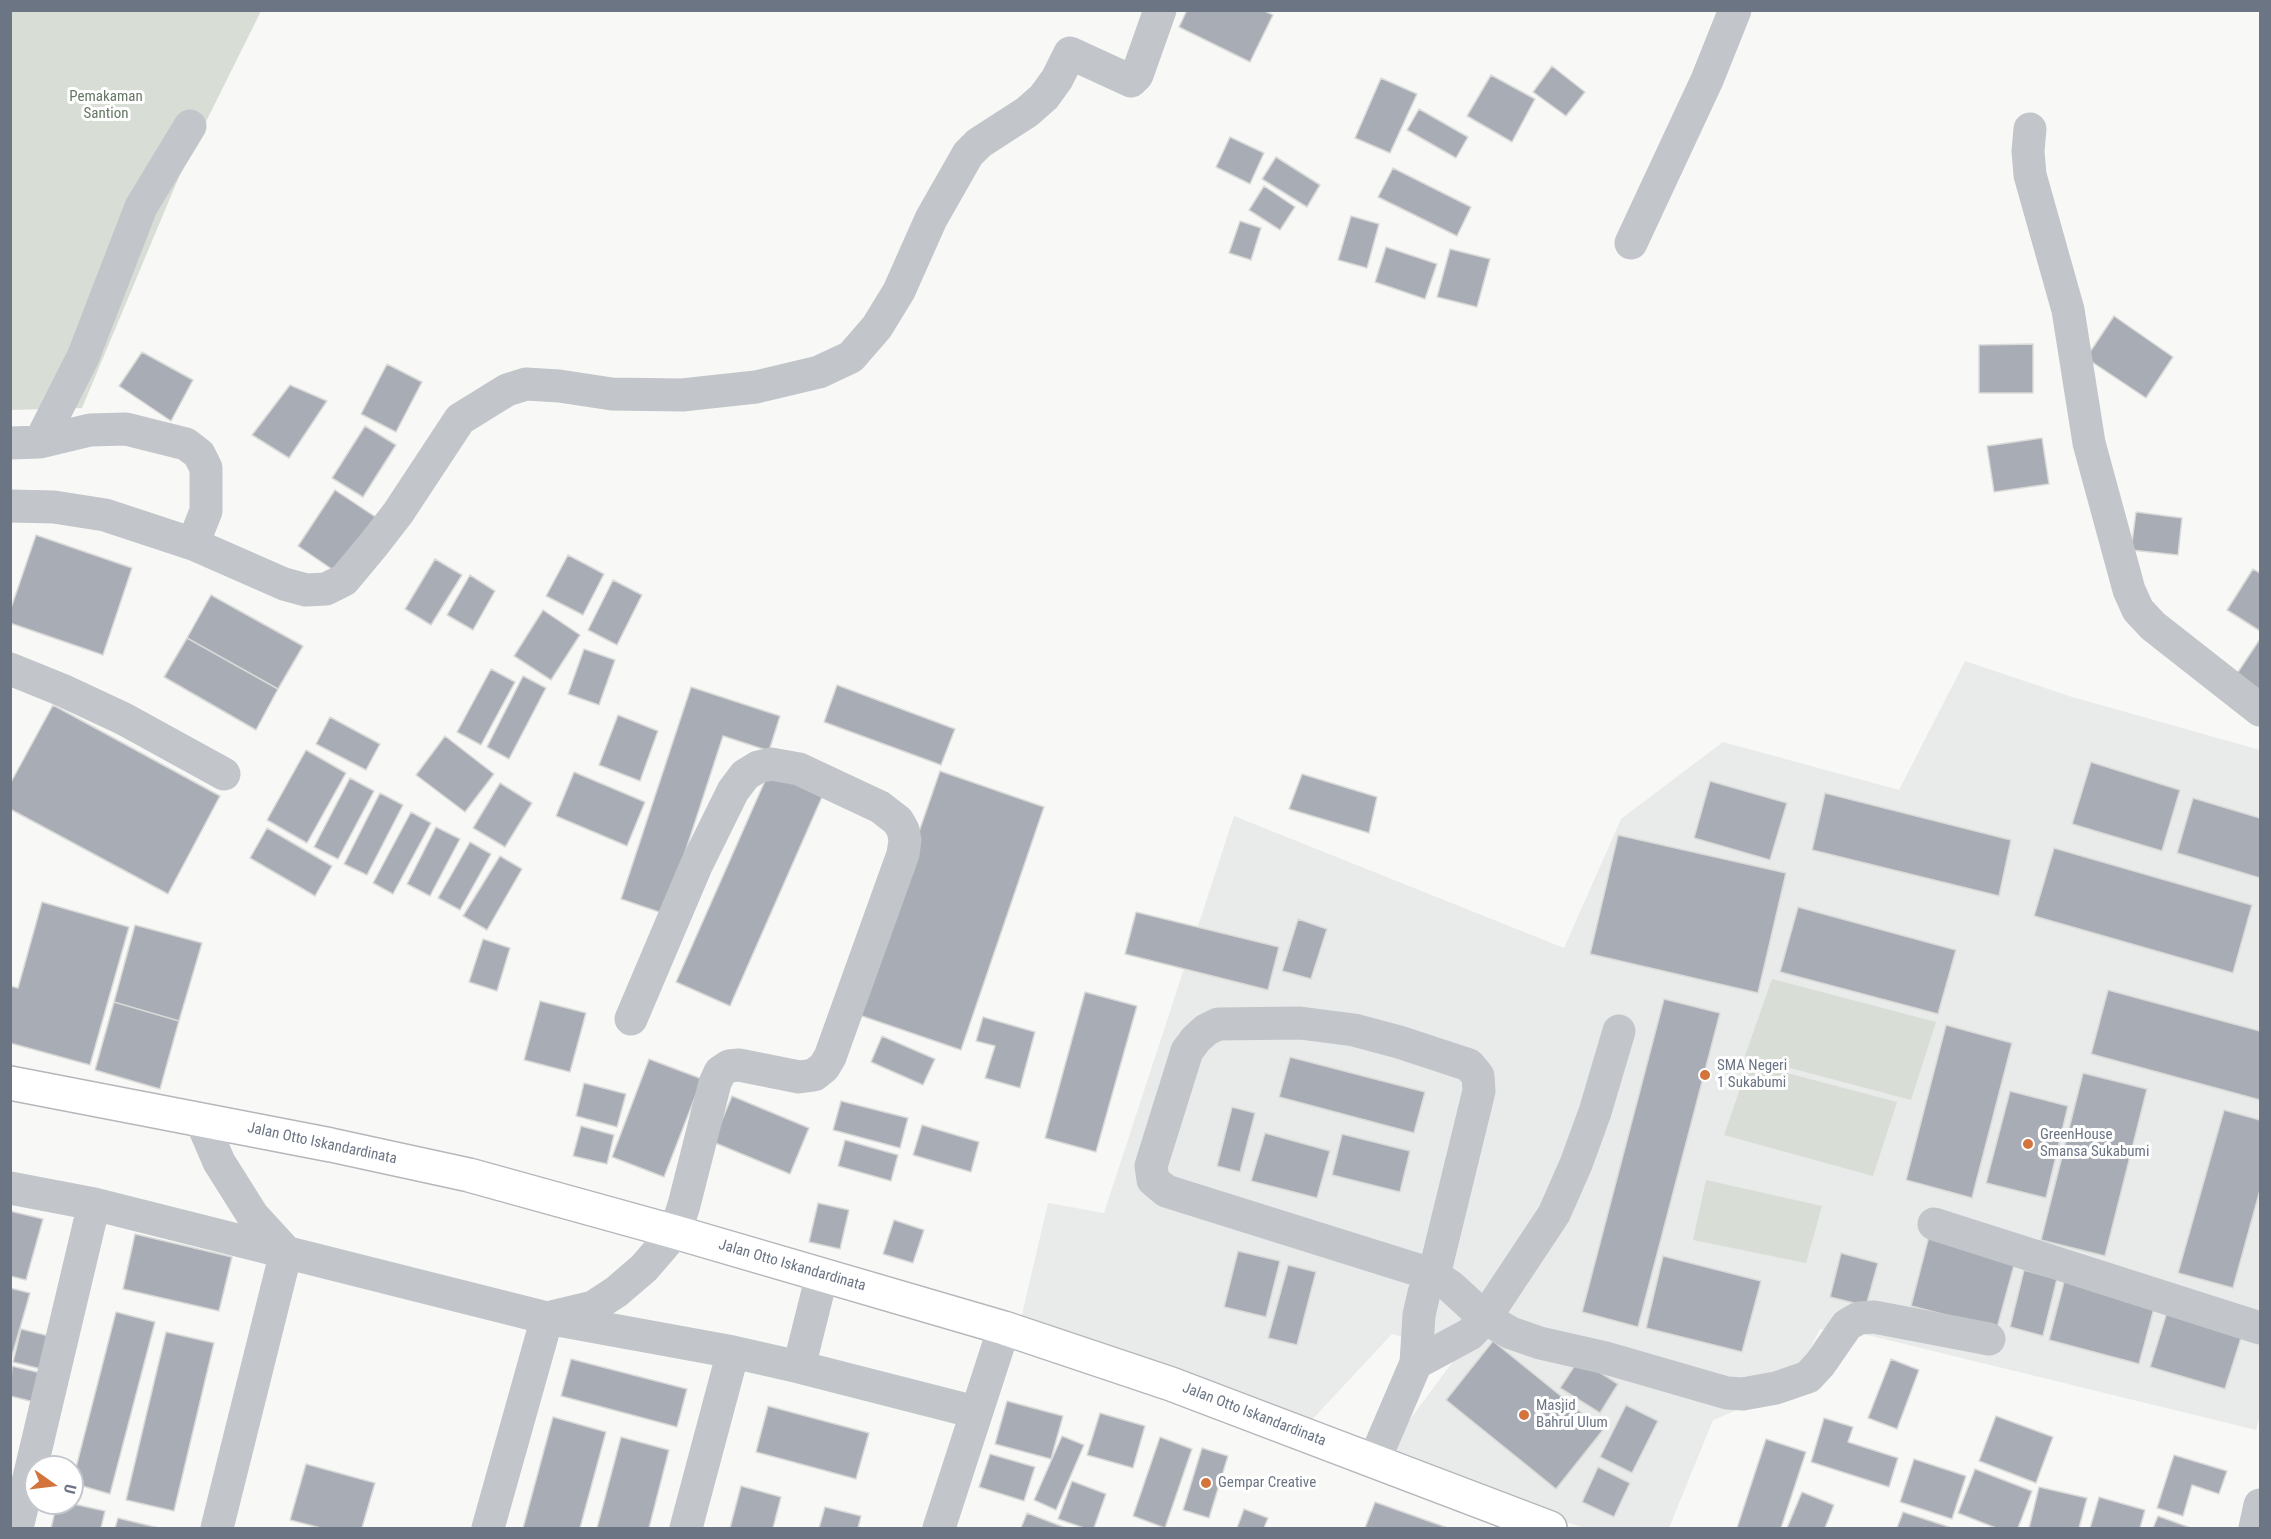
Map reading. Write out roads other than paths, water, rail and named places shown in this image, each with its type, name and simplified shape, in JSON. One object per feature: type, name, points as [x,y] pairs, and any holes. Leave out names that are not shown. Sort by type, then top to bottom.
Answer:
[{"type":"main road","name":"Jalan Otto Iskandardinata","points":[[10,1083],[469,1175],[675,1232],[1004,1328],[1171,1383],[1550,1528]]},
{"type":"street","points":[[10,506],[54,507],[105,515],[193,544],[284,584],[306,590],[326,590],[344,580],[374,544],[398,513],[460,419],[507,390],[526,384],[559,386],[612,394],[682,395],[756,387],[819,372],[851,357],[877,327],[899,291],[931,219],[968,154],[979,143],[1027,112],[1044,97],[1057,79],[1070,52],[1131,81],[1137,75],[1160,10]]},
{"type":"street","points":[[1631,243],[1707,80],[1735,10]]},
{"type":"street","points":[[26,442],[83,357],[141,207],[190,126]]},
{"type":"street","points":[[2030,129],[2028,151],[2030,175],[2068,310],[2090,443],[2129,590],[2139,610],[2153,626],[2260,710]]},
{"type":"street","points":[[26,442],[90,430],[126,429],[186,444],[199,454],[206,468],[206,511],[193,544]]},
{"type":"street","points":[[10,669],[124,719],[224,774]]},
{"type":"street","points":[[547,1318],[593,1307],[616,1292],[644,1268],[675,1232],[715,1083],[720,1072],[729,1066],[740,1065],[799,1077],[814,1075],[824,1067],[830,1057],[903,854],[905,840],[898,821],[880,807],[799,769],[771,764],[758,767],[745,775],[733,792],[696,866],[631,1019]]},
{"type":"street","points":[[1374,1461],[1416,1363],[1419,1315],[1424,1293],[1434,1275],[1479,1091],[1478,1076],[1470,1065],[1354,1030],[1300,1023],[1218,1024],[1206,1030],[1187,1051],[1151,1166],[1158,1186],[1166,1191],[1434,1275],[1450,1286],[1485,1318],[1511,1333],[1540,1343],[1606,1358],[1727,1393],[1743,1394],[1776,1388],[1808,1377],[1820,1364],[1847,1325],[1859,1318],[1874,1317],[1989,1339]]},
{"type":"street","points":[[1416,1363],[1470,1334],[1485,1318],[1554,1214],[1580,1153],[1619,1031]]},
{"type":"street","points":[[201,1120],[219,1162],[253,1216],[286,1252]]},
{"type":"street","points":[[10,1188],[94,1204],[547,1318],[733,1352],[975,1412]]},
{"type":"street","points":[[17,1528],[94,1204]]},
{"type":"street","points":[[1934,1224],[2260,1328]]},
{"type":"street","points":[[217,1528],[286,1252]]},
{"type":"street","points":[[799,1367],[822,1275]]},
{"type":"street","points":[[488,1528],[547,1318]]},
{"type":"street","points":[[939,1528],[1004,1328]]},
{"type":"street","points":[[686,1528],[733,1352]]},
{"type":"street","points":[[2255,1528],[2260,1505]]},
{"type":"place","name":"SMA Negeri 1 Sukabumi","points":[[1705,1075]]},
{"type":"place","name":"GreenHouse Smansa Sukabumi","points":[[2028,1144]]},
{"type":"place","name":"Masjid Bahrul Ulum","points":[[1524,1415]]},
{"type":"place","name":"Gempar Creative","points":[[1206,1483]]},
{"type":"park label","name":"Pemakaman Santion","points":[[106,106]]}]
